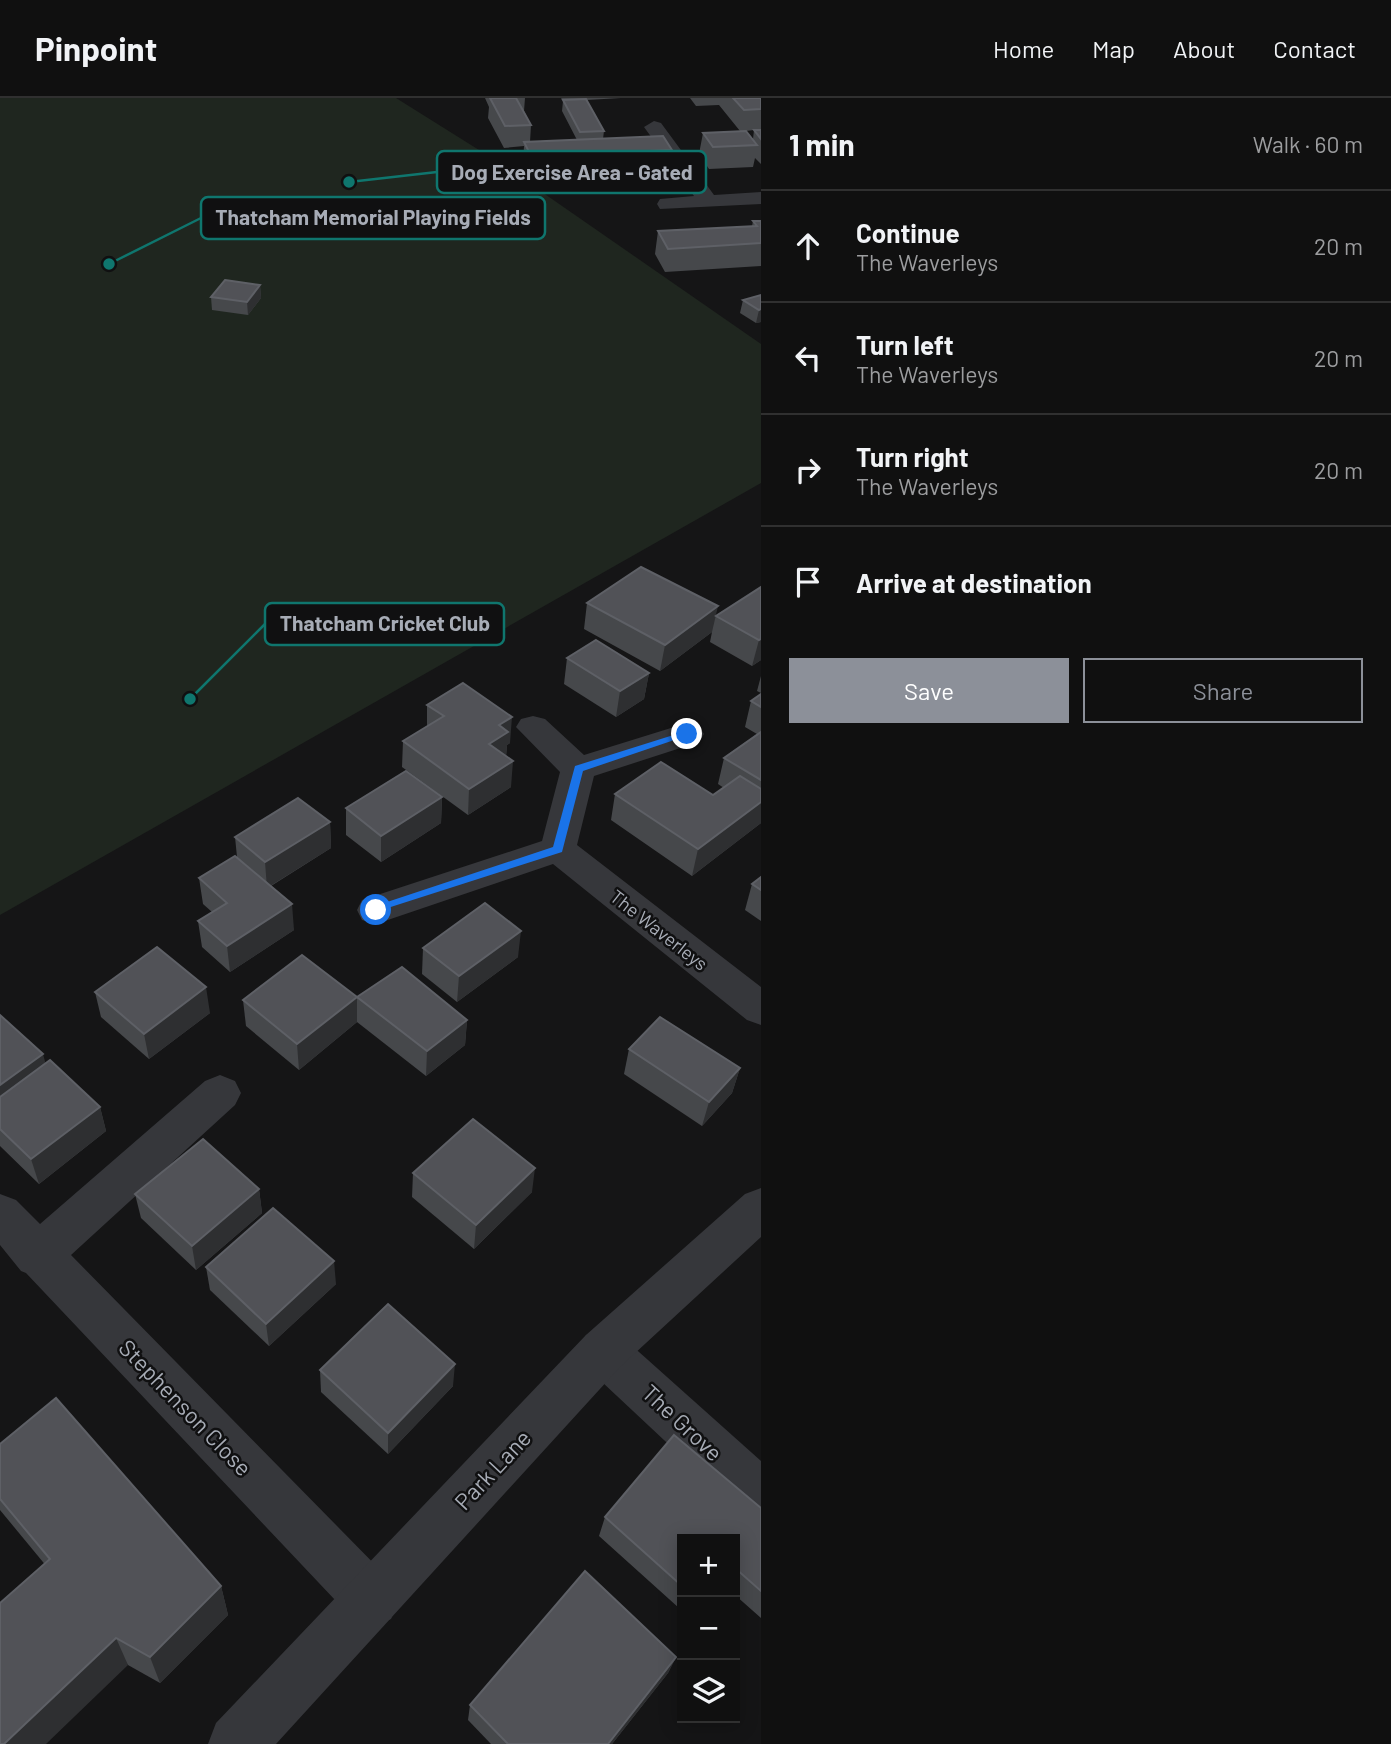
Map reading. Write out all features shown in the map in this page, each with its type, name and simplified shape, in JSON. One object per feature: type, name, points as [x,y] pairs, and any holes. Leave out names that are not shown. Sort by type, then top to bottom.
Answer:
[{"type":"street","points":[[654,127],[709,202]]},
{"type":"street","points":[[668,204],[761,198]]},
{"type":"street","points":[[533,727],[578,769]]},
{"type":"street","points":[[578,769],[687,734]]},
{"type":"street","points":[[376,910],[558,849],[578,769]]},
{"type":"street","name":"The Waverleys","points":[[558,849],[761,1009]]},
{"type":"street","points":[[37,1256],[220,1093]]},
{"type":"street","name":"Park Lane","points":[[237,1744],[603,1351],[761,1208]]},
{"type":"street","name":"Stephenson Close","points":[[0,1214],[37,1256],[372,1600]]},
{"type":"street","name":"The Grove","points":[[603,1351],[761,1496]]},
{"type":"shaded area","points":[[0,98],[396,98],[503,165],[761,344],[761,483],[0,915]]},
{"type":"building","points":[[490,98],[516,98],[531,125],[505,126]]},
{"type":"building","points":[[733,98],[761,98],[761,109],[744,110]]},
{"type":"building","points":[[586,99],[604,131],[580,132],[563,100]]},
{"type":"building","points":[[754,130],[761,130],[761,139]]},
{"type":"building","points":[[746,131],[757,145],[713,147],[703,133]]},
{"type":"building","points":[[663,136],[672,150],[531,156],[524,142]]},
{"type":"building","points":[[753,221],[761,221],[761,243],[668,249],[658,231],[757,226]]},
{"type":"building","points":[[225,280],[260,285],[247,302],[211,297]]},
{"type":"building","points":[[761,295],[759,310],[743,300]]},
{"type":"building","points":[[641,567],[718,606],[665,645],[587,603]]},
{"type":"building","points":[[761,587],[761,639],[716,616]]},
{"type":"building","points":[[596,640],[649,673],[620,691],[567,658]]},
{"type":"building","points":[[463,683],[512,717],[499,725],[508,732],[489,744],[513,761],[469,789],[403,741],[444,716],[427,705]]},
{"type":"building","points":[[761,694],[761,707],[751,701]]},
{"type":"building","points":[[761,732],[761,780],[724,758]]},
{"type":"building","points":[[661,762],[713,795],[740,776],[761,789],[761,802],[698,849],[615,794]]},
{"type":"building","points":[[406,771],[442,797],[381,836],[346,808]]},
{"type":"building","points":[[298,798],[330,822],[265,862],[235,837]]},
{"type":"building","points":[[235,856],[292,904],[227,946],[198,921],[227,903],[199,878]]},
{"type":"building","points":[[761,877],[761,890],[752,884]]},
{"type":"building","points":[[485,903],[521,931],[459,976],[423,948]]},
{"type":"building","points":[[157,947],[206,987],[144,1034],[95,992]]},
{"type":"building","points":[[302,955],[357,997],[297,1044],[243,1000]]},
{"type":"building","points":[[402,967],[467,1020],[427,1051],[357,997]]},
{"type":"building","points":[[0,1015],[43,1054],[0,1085]]},
{"type":"building","points":[[660,1017],[740,1068],[709,1102],[629,1049]]},
{"type":"building","points":[[50,1060],[100,1107],[31,1159],[0,1129],[0,1097]]},
{"type":"building","points":[[473,1119],[535,1168],[476,1225],[413,1173]]},
{"type":"building","points":[[203,1139],[259,1189],[192,1246],[135,1194]]},
{"type":"building","points":[[273,1208],[334,1261],[266,1324],[206,1267]]},
{"type":"building","points":[[388,1304],[455,1364],[388,1433],[320,1370]]},
{"type":"building","points":[[56,1398],[221,1586],[150,1657],[116,1638],[4,1744],[0,1744],[0,1603],[50,1559],[0,1499],[0,1444]]},
{"type":"building","points":[[674,1435],[761,1508],[761,1591],[740,1572],[740,1534],[677,1534],[677,1582],[605,1517]]},
{"type":"building","points":[[585,1571],[676,1657],[608,1744],[508,1744],[470,1705]]},
{"type":"place","name":"Dog Exercise Area - Gated","points":[[349,182]]},
{"type":"place","name":"Thatcham Memorial Playing Fields","points":[[109,264]]},
{"type":"place","name":"Thatcham Cricket Club","points":[[190,699]]},
{"type":"route","points":[[376,910],[558,849],[578,769],[687,734]]}]
